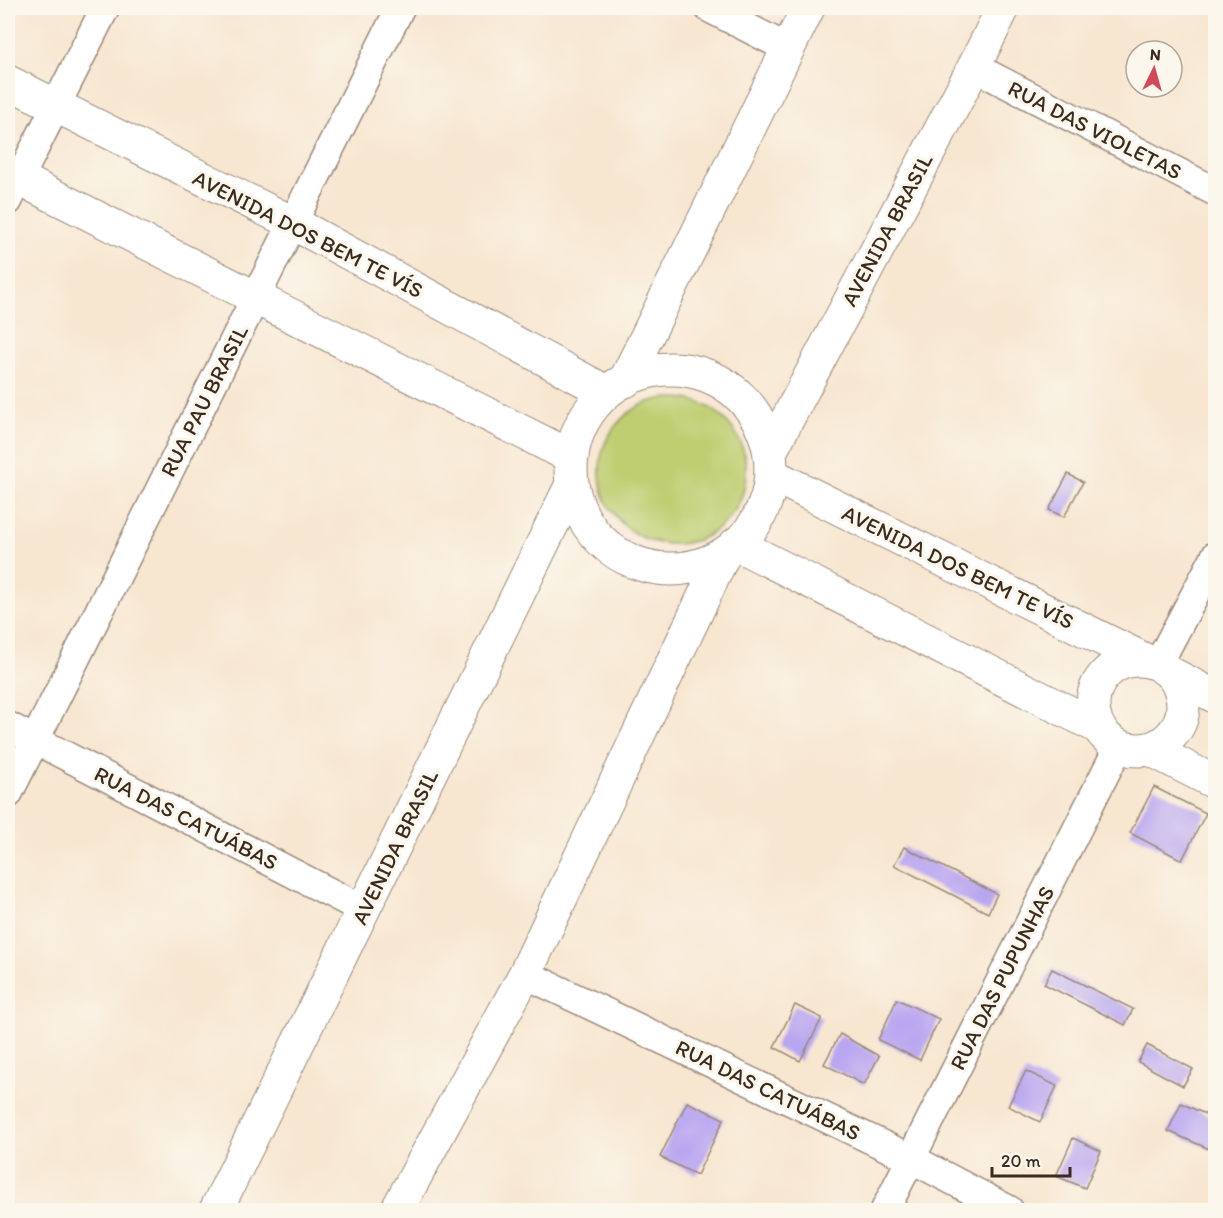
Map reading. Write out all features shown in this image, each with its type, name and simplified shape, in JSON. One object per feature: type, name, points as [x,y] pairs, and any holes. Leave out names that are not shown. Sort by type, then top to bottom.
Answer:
[{"type":"street","points":[[105,8],[56,106],[11,184],[255,299],[572,470]]},
{"type":"street","name":"RUA PAU BRASIL","points":[[8,794],[400,8]]},
{"type":"street","points":[[709,8],[789,48]]},
{"type":"street","points":[[616,387],[808,8]]},
{"type":"street","name":"AVENIDA BRASIL","points":[[771,463],[1003,8]]},
{"type":"street","name":"RUA DAS VIOLETAS","points":[[974,67],[1215,192]]},
{"type":"street","name":"AVENIDA DOS BEM TE VÍS","points":[[8,82],[616,387]]},
{"type":"street","points":[[669,369],[703,374],[733,390],[755,413],[769,442],[771,463],[765,506],[749,534],[730,549],[694,567],[662,568],[630,561],[603,543],[582,516],[572,470],[572,450],[584,418],[616,387],[636,375],[669,369]]},
{"type":"street","name":"AVENIDA DOS BEM TE VÍS","points":[[771,463],[1215,697]]},
{"type":"street","name":"AVENIDA BRASIL","points":[[216,1210],[364,910],[572,470]]},
{"type":"street","points":[[730,549],[1122,741],[1215,783]]},
{"type":"street","points":[[397,1210],[525,974],[730,549]]},
{"type":"street","points":[[1158,666],[1215,555]]},
{"type":"street","points":[[1124,661],[1158,666],[1182,688],[1184,701],[1182,718],[1175,732],[1164,743],[1122,741],[1093,714],[1093,699],[1097,686],[1106,672],[1124,661]]},
{"type":"street","name":"RUA DAS CATUÁBAS","points":[[8,726],[364,910]]},
{"type":"street","name":"RUA DAS PUPUNHAS","points":[[885,1210],[1122,741]]},
{"type":"street","name":"RUA DAS CATUÁBAS","points":[[525,974],[912,1159],[1009,1210]]},
{"type":"green space","points":[[673,398],[701,403],[725,419],[741,443],[746,471],[741,499],[725,523],[701,539],[673,544],[645,539],[621,523],[605,499],[600,471],[605,443],[621,419],[645,403]]},
{"type":"building","points":[[1068,474],[1083,482],[1064,517],[1049,510]]},
{"type":"building","points":[[1154,787],[1206,813],[1182,860],[1130,833]]},
{"type":"building","points":[[904,847],[997,894],[988,913],[894,865]]},
{"type":"building","points":[[1052,969],[1133,1009],[1125,1025],[1044,984]]},
{"type":"building","points":[[897,999],[939,1019],[920,1060],[878,1040]]},
{"type":"building","points":[[795,1005],[822,1018],[800,1061],[774,1047]]},
{"type":"building","points":[[840,1034],[879,1056],[864,1085],[824,1064]]},
{"type":"building","points":[[1147,1045],[1193,1069],[1183,1086],[1138,1062]]},
{"type":"building","points":[[1026,1071],[1057,1086],[1040,1122],[1008,1106]]},
{"type":"building","points":[[687,1102],[724,1119],[697,1175],[660,1157]]},
{"type":"building","points":[[1181,1103],[1216,1119],[1216,1152],[1168,1131]]},
{"type":"building","points":[[1073,1138],[1101,1151],[1085,1188],[1056,1176]]}]
